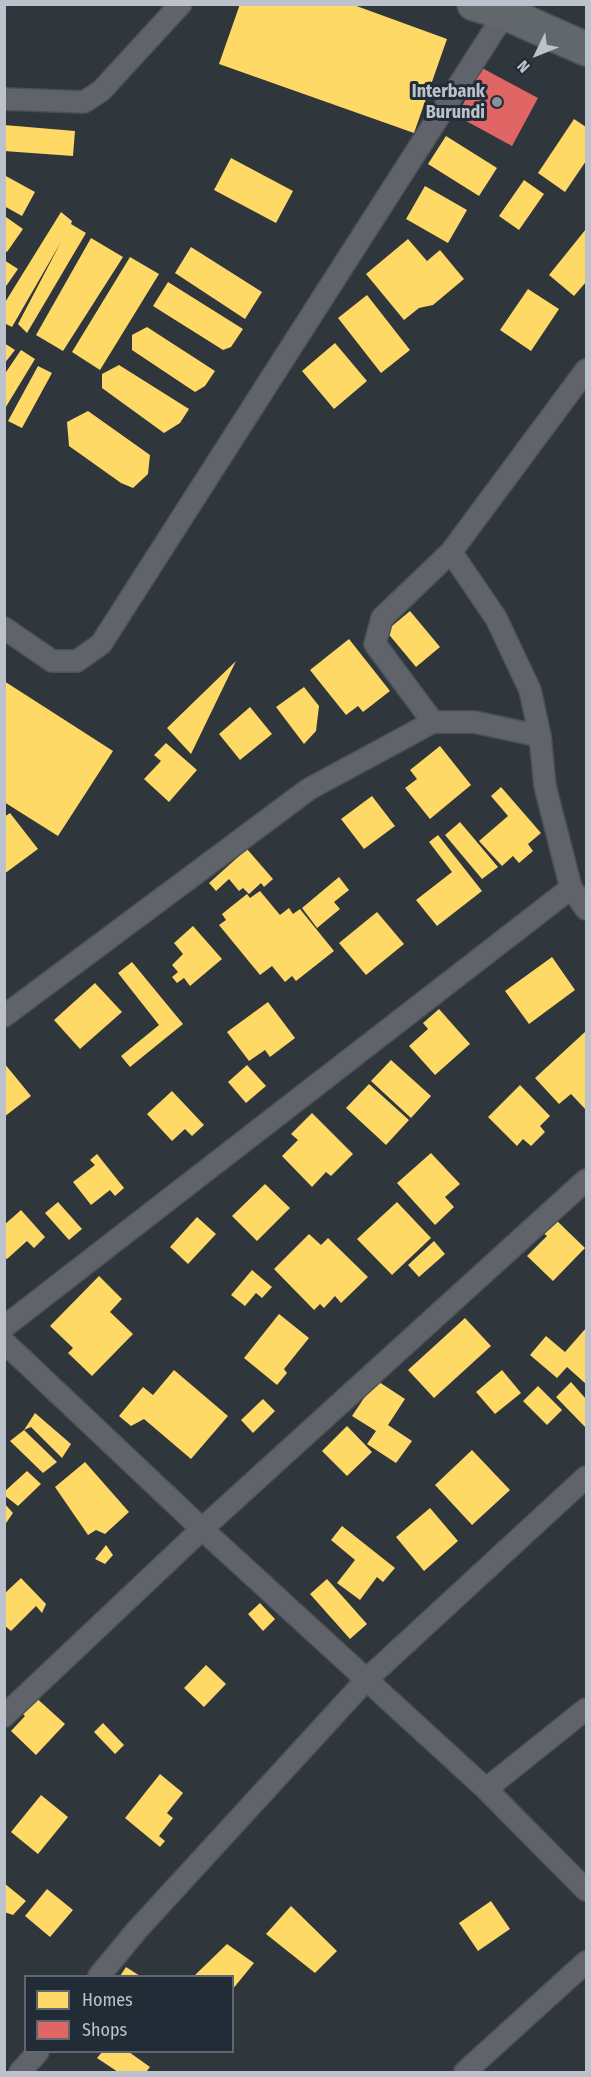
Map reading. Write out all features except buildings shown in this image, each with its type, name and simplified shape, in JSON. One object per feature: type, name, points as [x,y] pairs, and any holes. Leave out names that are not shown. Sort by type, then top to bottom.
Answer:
[{"type":"main road","points":[[489,9],[586,49]]},
{"type":"street","points":[[4,99],[84,102],[101,91],[181,4]]},
{"type":"street","points":[[4,628],[52,661],[77,661],[101,644],[489,9]]},
{"type":"street","points":[[433,722],[375,644],[382,618],[451,552],[586,370]]},
{"type":"street","points":[[451,552],[496,618],[530,690],[540,736],[545,786],[570,888],[586,909]]},
{"type":"street","points":[[4,1016],[309,789],[433,722],[474,722],[540,736]]},
{"type":"street","points":[[4,1327],[570,888]]},
{"type":"street","points":[[4,1716],[202,1529],[586,1180]]},
{"type":"street","points":[[4,1342],[202,1529],[486,1789],[586,1890]]},
{"type":"street","points":[[101,1975],[137,1930],[367,1679],[586,1477]]},
{"type":"street","points":[[486,1789],[586,1709]]},
{"type":"street","points":[[465,2073],[586,1962]]},
{"type":"street","points":[[21,2073],[37,2053]]},
{"type":"place","name":"Interbank Burundi","points":[[497,102]]}]
